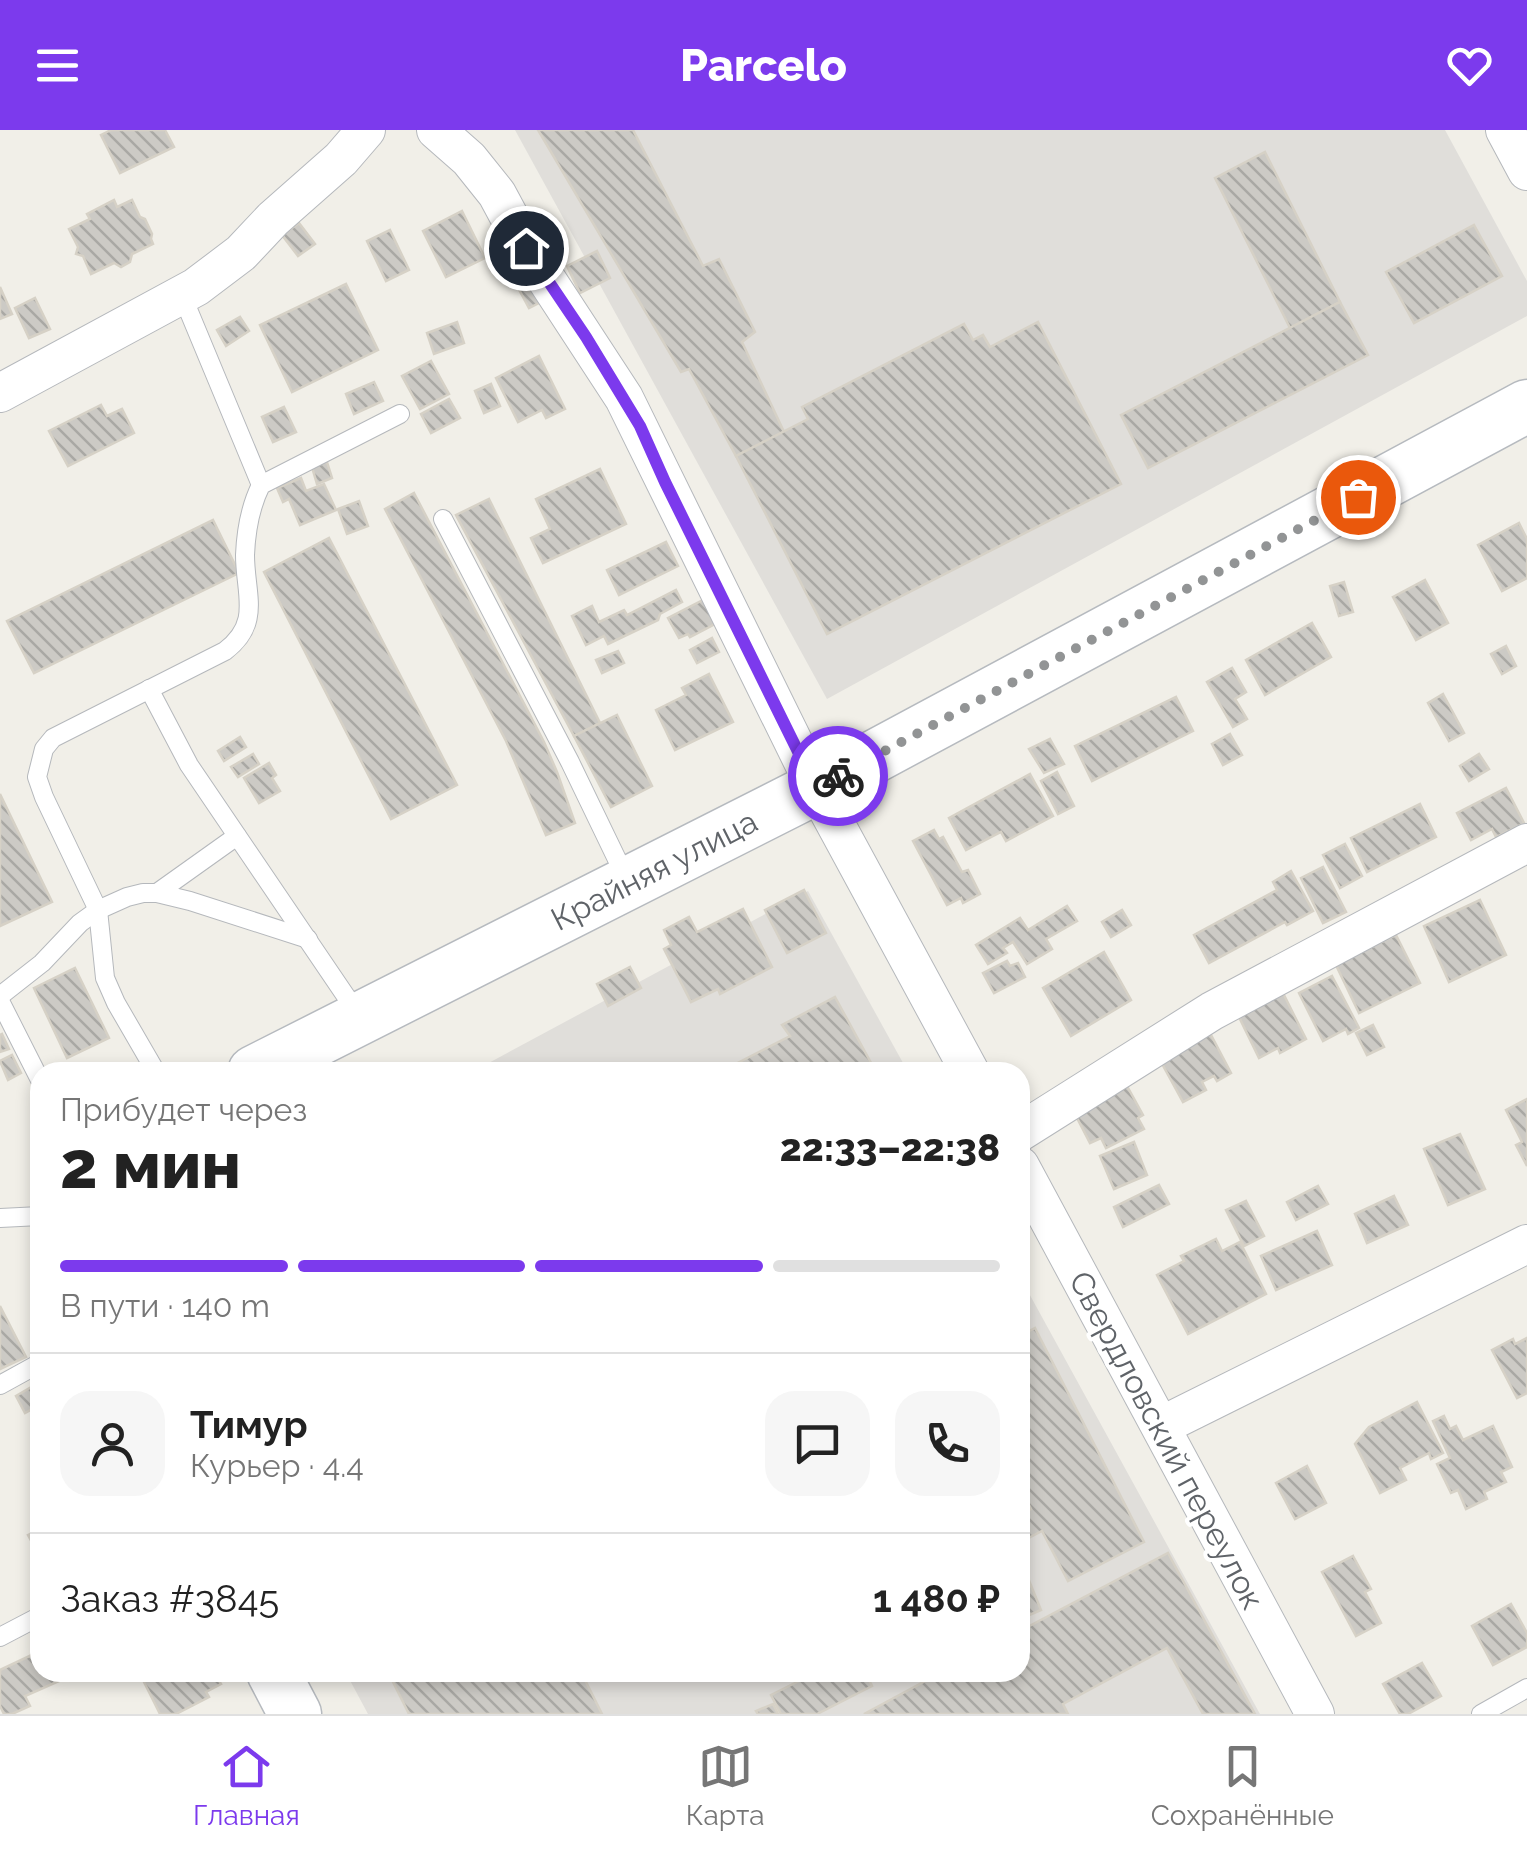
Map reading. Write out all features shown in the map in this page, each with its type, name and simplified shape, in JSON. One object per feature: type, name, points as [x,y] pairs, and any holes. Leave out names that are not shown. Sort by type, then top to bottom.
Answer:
[{"type":"main road","name":"Крайняя улица","points":[[274,1062],[816,788],[1527,406]]},
{"type":"main road","points":[[278,1682],[295,1714]]},
{"type":"street","points":[[0,393],[196,287],[242,253],[366,130]]},
{"type":"street","points":[[436,130],[470,159],[497,194],[526,248],[640,426],[816,788],[965,1062]]},
{"type":"street","points":[[1505,130],[1527,171]]},
{"type":"street","points":[[1030,1126],[1212,1011],[1527,842]]},
{"type":"street","name":"Свердловский переулок","points":[[1030,1184],[1314,1714]]},
{"type":"street","points":[[1161,1426],[1527,1244]]},
{"type":"lane","points":[[182,294],[261,485]]},
{"type":"lane","points":[[150,1062],[116,1003],[106,978],[98,910],[44,797],[38,777],[44,749],[53,738],[237,642],[245,631],[250,608],[246,541],[261,485],[400,414]]},
{"type":"lane","points":[[443,519],[570,762],[628,883]]},
{"type":"lane","points":[[149,689],[188,765],[361,1018]]},
{"type":"lane","points":[[156,893],[237,836]]},
{"type":"lane","points":[[31,1062],[0,999],[80,923],[127,897],[156,893],[308,938]]},
{"type":"lane","points":[[0,1218],[30,1216]]},
{"type":"lane","points":[[0,1385],[30,1369]]},
{"type":"lane","points":[[0,1637],[30,1621]]},
{"type":"lane","points":[[1481,1714],[1527,1688]]},
{"type":"shaded area","points":[[515,130],[1445,130],[1527,281],[1527,316],[827,699]]},
{"type":"shaded area","points":[[808,891],[902,1062],[491,1062]]},
{"type":"shaded area","points":[[1030,1295],[1260,1714],[368,1714],[351,1682],[1030,1682]]},
{"type":"building","points":[[111,130],[165,130],[174,147],[120,173],[101,135]]},
{"type":"building","points":[[538,130],[633,130],[703,266],[719,259],[755,332],[742,342],[784,432],[736,456],[689,369],[681,372]]},
{"type":"building","points":[[1265,152],[1340,302],[1290,328],[1215,178]]},
{"type":"building","points":[[114,200],[117,207],[132,200],[145,219],[153,244],[132,254],[130,262],[121,267],[114,263],[91,274],[83,256],[76,254],[78,247],[69,229]]},
{"type":"building","points":[[462,211],[485,258],[446,277],[423,231]]},
{"type":"building","points":[[299,223],[315,244],[298,256],[282,235]]},
{"type":"building","points":[[1474,225],[1502,276],[1414,323],[1386,272]]},
{"type":"building","points":[[390,230],[409,270],[386,281],[367,241]]},
{"type":"building","points":[[597,251],[610,278],[580,293],[567,266]]},
{"type":"building","points":[[522,264],[541,302],[529,308],[509,271]]},
{"type":"building","points":[[346,284],[378,350],[292,392],[260,325]]},
{"type":"building","points":[[0,287],[12,314],[0,319]]},
{"type":"building","points":[[35,298],[50,329],[29,338],[15,308]]},
{"type":"building","points":[[1340,302],[1368,355],[1148,468],[1121,415]]},
{"type":"building","points":[[240,317],[249,331],[226,346],[217,330]]},
{"type":"building","points":[[457,322],[464,343],[434,354],[427,333]]},
{"type":"building","points":[[1038,322],[1121,484],[827,634],[736,456],[808,419],[802,407],[964,324],[973,340],[983,335],[990,347]]},
{"type":"building","points":[[539,356],[565,409],[546,418],[542,410],[518,422],[496,378]]},
{"type":"building","points":[[431,361],[449,394],[420,409],[402,376]]},
{"type":"building","points":[[374,382],[383,401],[354,414],[346,394]]},
{"type":"building","points":[[491,384],[500,406],[484,413],[475,391]]},
{"type":"building","points":[[449,399],[460,418],[431,433],[421,414]]},
{"type":"building","points":[[101,405],[107,416],[122,409],[134,433],[68,466],[49,431]]},
{"type":"building","points":[[284,407],[296,432],[273,442],[262,417]]},
{"type":"building","points":[[327,462],[332,478],[317,484],[312,467]]},
{"type":"building","points":[[600,469],[626,524],[543,563],[531,538],[550,529],[536,499]]},
{"type":"building","points":[[301,478],[306,491],[324,484],[336,510],[300,525],[289,499],[283,502],[277,488]]},
{"type":"building","points":[[414,493],[544,742],[575,823],[546,835],[506,741],[385,509]]},
{"type":"building","points":[[489,499],[600,723],[574,736],[456,515]]},
{"type":"building","points":[[359,501],[368,526],[347,534],[338,509]]},
{"type":"building","points":[[213,520],[239,573],[34,673],[7,621]]},
{"type":"building","points":[[1519,523],[1527,539],[1527,578],[1502,591],[1478,545]]},
{"type":"building","points":[[329,538],[457,785],[391,819],[264,572]]},
{"type":"building","points":[[666,542],[678,566],[619,595],[607,570]]},
{"type":"building","points":[[1425,580],[1448,623],[1416,640],[1393,597]]},
{"type":"building","points":[[1344,582],[1353,612],[1339,616],[1330,586]]},
{"type":"building","points":[[676,590],[682,602],[660,614],[658,620],[608,644],[604,636],[586,645],[572,616],[592,606],[599,622],[624,610],[627,615]]},
{"type":"building","points":[[705,599],[717,623],[690,637],[688,634],[679,638],[668,618]]},
{"type":"building","points":[[1312,623],[1331,657],[1265,695],[1246,660]]},
{"type":"building","points":[[712,638],[719,652],[697,663],[690,650]]},
{"type":"building","points":[[1506,646],[1516,666],[1502,674],[1491,654]]},
{"type":"building","points":[[618,651],[624,663],[602,673],[596,660]]},
{"type":"building","points":[[1232,668],[1246,692],[1235,699],[1247,719],[1233,727],[1207,682]]},
{"type":"building","points":[[709,674],[733,722],[675,750],[656,710],[686,695],[682,688]]},
{"type":"building","points":[[1443,694],[1464,733],[1449,741],[1428,703]]},
{"type":"building","points":[[1176,697],[1193,731],[1092,781],[1075,746]]},
{"type":"building","points":[[617,715],[652,786],[611,807],[574,736]]},
{"type":"building","points":[[1230,734],[1242,755],[1223,765],[1212,744]]},
{"type":"building","points":[[240,737],[246,747],[224,761],[218,751]]},
{"type":"building","points":[[1050,739],[1064,764],[1044,773],[1029,749]]},
{"type":"building","points":[[253,754],[259,764],[238,777],[231,767]]},
{"type":"building","points":[[1479,754],[1489,769],[1469,781],[1460,766]]},
{"type":"building","points":[[269,763],[280,791],[259,803],[244,778]]},
{"type":"building","points":[[1057,772],[1074,806],[1058,814],[1041,781]]},
{"type":"building","points":[[1030,774],[1053,816],[1006,841],[1001,832],[966,850],[949,818]]},
{"type":"building","points":[[1506,788],[1524,823],[1496,837],[1492,829],[1471,840],[1457,813]]},
{"type":"building","points":[[0,794],[52,902],[0,926]]},
{"type":"building","points":[[1420,804],[1436,837],[1367,872],[1351,838]]},
{"type":"building","points":[[934,830],[939,839],[943,837],[962,872],[968,870],[980,894],[963,903],[961,898],[947,905],[913,841]]},
{"type":"building","points":[[1345,844],[1362,876],[1340,888],[1323,855]]},
{"type":"building","points":[[1323,867],[1346,912],[1323,923],[1301,878]]},
{"type":"building","points":[[1291,871],[1313,911],[1209,963],[1194,935],[1277,890],[1273,882]]},
{"type":"building","points":[[804,890],[826,933],[787,953],[765,910]]},
{"type":"building","points":[[1480,900],[1506,955],[1449,982],[1424,926]]},
{"type":"building","points":[[1067,906],[1077,921],[1046,939],[1052,949],[1027,964],[1013,942],[1003,948],[1007,953],[988,964],[976,945],[1020,918],[1028,930]]},
{"type":"building","points":[[743,909],[772,967],[720,994],[718,989],[691,1002],[664,949],[671,945],[664,930],[689,917],[697,932]]},
{"type":"building","points":[[1122,910],[1131,925],[1111,937],[1102,922]]},
{"type":"building","points":[[1396,935],[1420,983],[1359,1013],[1336,965]]},
{"type":"building","points":[[1104,952],[1131,1000],[1071,1036],[1043,988]]},
{"type":"building","points":[[1007,961],[1010,966],[1018,963],[1025,977],[994,993],[983,973]]},
{"type":"building","points":[[630,967],[641,988],[608,1006],[597,984]]},
{"type":"building","points":[[75,968],[109,1038],[67,1058],[34,988]]},
{"type":"building","points":[[1332,976],[1359,1028],[1348,1034],[1346,1029],[1323,1041],[1299,993]]},
{"type":"building","points":[[1283,993],[1306,1039],[1280,1053],[1278,1048],[1259,1058],[1238,1015]]},
{"type":"building","points":[[835,997],[871,1062],[739,1062],[790,1036],[782,1025]]},
{"type":"building","points":[[1373,1025],[1384,1047],[1367,1055],[1356,1033]]},
{"type":"building","points":[[1210,1033],[1231,1073],[1217,1081],[1214,1076],[1202,1082],[1206,1090],[1183,1102],[1160,1060]]},
{"type":"building","points":[[0,1035],[9,1049],[0,1052]]},
{"type":"building","points":[[12,1055],[21,1073],[8,1080],[0,1061]]},
{"type":"building","points":[[1127,1086],[1143,1115],[1138,1118],[1144,1129],[1106,1148],[1101,1138],[1090,1143],[1074,1112]]},
{"type":"building","points":[[1527,1099],[1527,1166],[1516,1145],[1522,1142],[1506,1110]]},
{"type":"building","points":[[1460,1134],[1485,1189],[1448,1205],[1424,1149]]},
{"type":"building","points":[[1134,1142],[1147,1175],[1114,1189],[1100,1156]]},
{"type":"building","points":[[1159,1185],[1169,1204],[1123,1227],[1114,1207]]},
{"type":"building","points":[[1318,1186],[1328,1204],[1296,1220],[1287,1202]]},
{"type":"building","points":[[1394,1196],[1408,1225],[1367,1243],[1355,1214]]},
{"type":"building","points":[[1246,1201],[1264,1236],[1244,1246],[1226,1210]]},
{"type":"building","points":[[1317,1231],[1332,1265],[1276,1290],[1261,1256]]},
{"type":"building","points":[[1216,1239],[1222,1251],[1240,1242],[1266,1294],[1188,1334],[1157,1275],[1184,1261],[1181,1256]]},
{"type":"building","points":[[0,1306],[26,1357],[0,1369]]},
{"type":"building","points":[[1035,1328],[1144,1542],[1068,1581],[1042,1531],[1030,1537],[1030,1331]]},
{"type":"building","points":[[1527,1338],[1527,1393],[1517,1398],[1492,1350],[1513,1339],[1515,1344]]},
{"type":"building","points":[[30,1388],[30,1410],[25,1413],[16,1396]]},
{"type":"building","points":[[1417,1402],[1443,1453],[1431,1459],[1429,1453],[1400,1468],[1406,1480],[1380,1493],[1355,1444],[1369,1427]]},
{"type":"building","points":[[1444,1416],[1450,1429],[1456,1426],[1463,1440],[1493,1426],[1512,1467],[1501,1472],[1506,1482],[1484,1492],[1487,1499],[1466,1509],[1458,1490],[1451,1493],[1437,1464],[1450,1458],[1433,1421]]},
{"type":"building","points":[[1307,1466],[1326,1503],[1295,1519],[1276,1483]]},
{"type":"building","points":[[1168,1553],[1255,1714],[1203,1714],[1167,1648],[1063,1704],[1068,1714],[864,1714],[923,1682],[1030,1682],[1030,1626]]},
{"type":"building","points":[[1353,1556],[1371,1589],[1365,1592],[1381,1623],[1356,1636],[1322,1572]]},
{"type":"building","points":[[1030,1583],[1041,1610],[1030,1615]]},
{"type":"building","points":[[1511,1604],[1527,1633],[1527,1647],[1493,1665],[1472,1626]]},
{"type":"building","points":[[30,1656],[30,1682],[57,1682],[25,1696],[30,1706],[4,1714],[0,1706],[0,1670]]},
{"type":"building","points":[[1422,1663],[1441,1696],[1408,1714],[1400,1714],[1383,1684]]},
{"type":"building","points":[[144,1682],[221,1684],[206,1692],[209,1697],[176,1714],[160,1714]]},
{"type":"building","points":[[393,1682],[586,1682],[602,1714],[409,1714]]},
{"type":"building","points":[[797,1682],[870,1682],[872,1686],[817,1714],[781,1714],[771,1695]]},
{"type":"building","points":[[773,1704],[778,1714],[756,1711]]},
{"type":"way so far","points":[[838,776],[1358,497]]},
{"type":"route","points":[[526,248],[640,426],[816,788],[838,776]]}]
